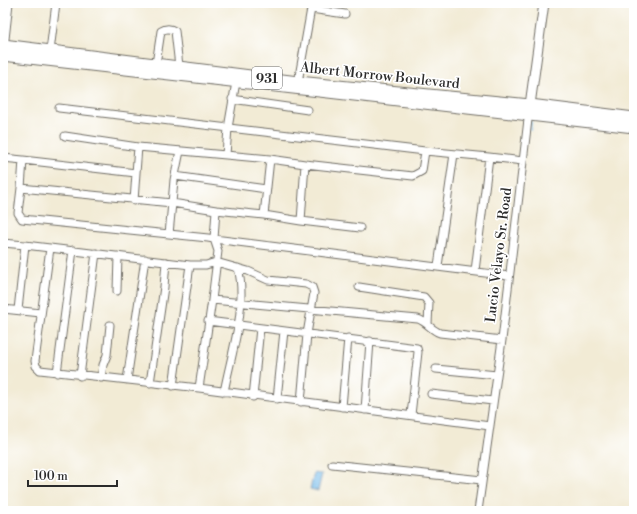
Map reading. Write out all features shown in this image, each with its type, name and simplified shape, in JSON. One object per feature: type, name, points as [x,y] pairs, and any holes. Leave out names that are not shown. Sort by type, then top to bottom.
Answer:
[{"type":"highway","name":"Albert Morrow Boulevard","points":[[3,51],[50,51],[179,66],[529,110],[634,127]]},
{"type":"highway","name":"Albert Morrow Boulevard","points":[[3,51],[236,82],[529,110],[634,118]]},
{"type":"main road","name":"Lucio Velayo Sr. Road","points":[[529,110],[544,3]]},
{"type":"street","points":[[3,51],[9,3]]},
{"type":"street","points":[[50,51],[56,3]]},
{"type":"street","points":[[298,82],[312,6],[345,14]]},
{"type":"street","points":[[156,64],[161,31],[165,28],[176,31],[179,66]]},
{"type":"street","points":[[226,155],[228,128],[236,82]]},
{"type":"street","points":[[232,99],[308,110]]},
{"type":"street","points":[[59,108],[523,161]]},
{"type":"street","name":"Lucio Velayo Sr. Road","points":[[478,511],[502,340],[529,110]]},
{"type":"street","points":[[65,136],[138,147],[270,159],[414,176],[422,171],[425,151]]},
{"type":"street","points":[[134,201],[138,147]]},
{"type":"street","points":[[169,234],[175,176],[180,151]]},
{"type":"street","points":[[438,266],[454,154]]},
{"type":"street","points":[[475,271],[489,157]]},
{"type":"street","points":[[3,158],[136,173]]},
{"type":"street","points":[[264,216],[270,159]]},
{"type":"street","points":[[23,160],[18,213],[22,219],[214,239],[509,276]]},
{"type":"street","points":[[301,220],[305,164]]},
{"type":"street","points":[[175,176],[266,189]]},
{"type":"street","points":[[21,188],[134,201],[172,203],[360,228]]},
{"type":"street","points":[[199,388],[218,247],[214,239],[216,210]]},
{"type":"street","points":[[3,244],[72,250],[190,265],[206,266],[216,262],[238,268],[268,280],[310,285],[314,293],[307,334],[301,402]]},
{"type":"street","points":[[18,310],[25,245]]},
{"type":"street","points":[[50,248],[35,361],[36,366],[40,370],[80,376],[199,388],[253,397],[411,415],[490,426]]},
{"type":"street","points":[[57,373],[72,250]]},
{"type":"street","points":[[80,376],[96,253]]},
{"type":"street","points":[[117,291],[118,256]]},
{"type":"street","points":[[127,380],[145,259]]},
{"type":"street","points":[[150,383],[164,287],[166,262]]},
{"type":"street","points":[[174,386],[190,265]]},
{"type":"street","points":[[224,392],[241,301],[241,282],[238,268]]},
{"type":"street","points":[[359,287],[424,297],[429,303],[428,324]]},
{"type":"street","points":[[212,300],[241,301],[311,310],[418,319],[440,333],[502,340]]},
{"type":"street","points":[[3,309],[41,313]]},
{"type":"street","points":[[208,321],[415,347],[418,349],[411,415]]},
{"type":"street","points":[[101,378],[103,365],[107,354],[110,325]]},
{"type":"street","points":[[253,397],[260,328]]},
{"type":"street","points":[[277,399],[284,331]]},
{"type":"street","points":[[342,407],[348,338]]},
{"type":"street","points":[[365,410],[370,341]]},
{"type":"street","points":[[436,369],[497,375]]},
{"type":"street","points":[[432,394],[494,401]]},
{"type":"street","points":[[332,464],[482,480]]},
{"type":"water","points":[[314,473],[322,474],[318,491],[310,489]]},
{"type":"waterway","points":[[3,70],[4,61]]},
{"type":"waterway","points":[[530,129],[531,122]]}]
